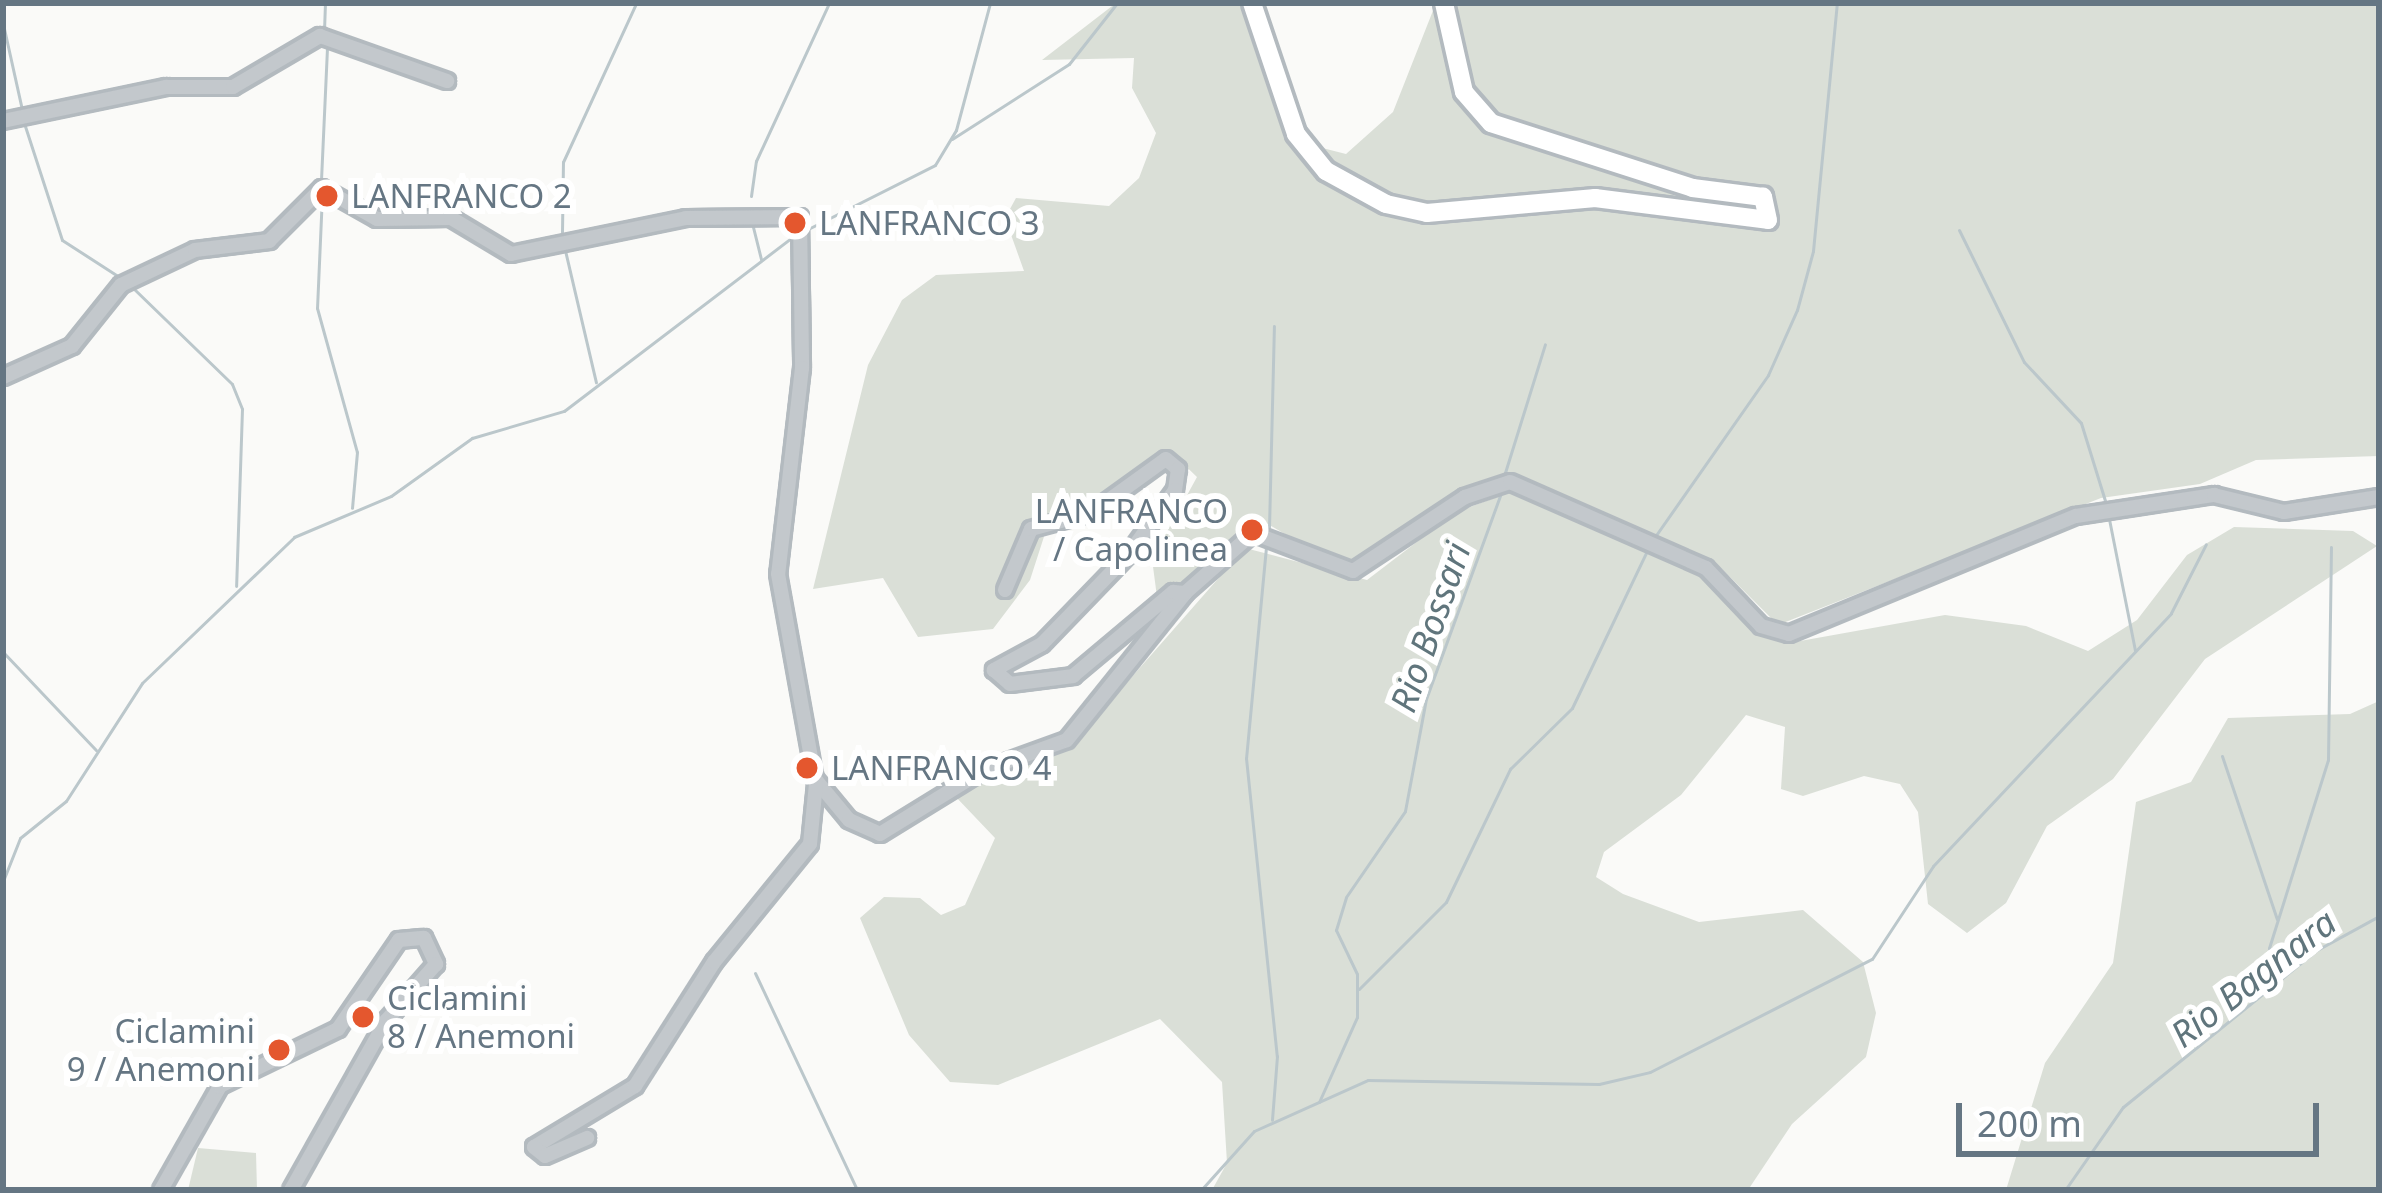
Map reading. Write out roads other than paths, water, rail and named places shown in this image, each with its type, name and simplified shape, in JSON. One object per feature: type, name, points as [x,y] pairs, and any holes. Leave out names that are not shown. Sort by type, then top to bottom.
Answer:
[{"type":"main road","points":[[1252,3],[1296,134],[1326,171],[1386,205],[1427,213],[1595,198],[1768,220],[1763,197],[1694,188],[1491,123],[1464,92],[1444,3]]},
{"type":"street","points":[[3,121],[166,87],[233,87],[320,36],[447,81]]},
{"type":"street","points":[[3,377],[71,346],[121,285],[195,250],[269,241],[322,188],[377,218],[451,218],[512,254],[709,215],[800,217],[802,368],[778,574],[815,779],[810,844],[714,962],[634,1086],[534,1147],[545,1156],[587,1138]]},
{"type":"street","points":[[1005,590],[1031,529],[1091,513],[1166,459],[1178,469],[1175,490],[1128,555],[1042,644],[994,670],[1010,684],[1073,676],[1173,592],[1185,593]]},
{"type":"street","points":[[815,779],[860,829],[904,828],[984,770],[1066,740],[1185,593],[1248,534],[1273,534],[1353,571],[1465,497],[1510,482],[1706,568],[1761,626],[1789,634],[2076,516],[2214,495],[2284,512],[2379,497]]},
{"type":"street","points":[[160,1190],[220,1086],[338,1029],[399,940],[424,938],[432,970],[386,1021],[299,1159],[292,1190]]},
{"type":"waterway","points":[[324,31],[325,3]]},
{"type":"waterway","points":[[562,232],[563,162],[636,3]]},
{"type":"waterway","points":[[751,196],[756,161],[829,3]]},
{"type":"waterway","points":[[808,229],[935,165],[956,130],[990,3]]},
{"type":"waterway","points":[[952,139],[1069,64],[1117,3]]},
{"type":"waterway","points":[[1654,538],[1768,375],[1797,310],[1813,251],[1837,3]]},
{"type":"waterway","points":[[3,24],[23,114]]},
{"type":"waterway","points":[[321,180],[327,46]]},
{"type":"waterway","points":[[24,123],[62,240],[121,278]]},
{"type":"waterway","points":[[322,194],[317,308],[357,452],[352,508]]},
{"type":"waterway","points":[[753,227],[761,260]]},
{"type":"waterway","points":[[1959,230],[2024,362],[2081,423],[2106,504]]},
{"type":"waterway","points":[[3,881],[20,838],[66,801],[142,683],[294,537],[391,496],[472,438],[564,411],[794,236]]},
{"type":"waterway","points":[[564,246],[596,382]]},
{"type":"waterway","points":[[133,288],[232,384],[242,409],[236,586]]},
{"type":"waterway","points":[[1269,528],[1274,326]]},
{"type":"waterway","points":[[1503,479],[1545,344]]},
{"type":"waterway","name":"Rio Bossari","points":[[1319,1102],[1357,1017],[1357,974],[1336,930],[1346,897],[1405,811],[1426,699],[1501,493]]},
{"type":"waterway","points":[[2109,519],[2135,650]]},
{"type":"waterway","points":[[1201,1190],[1254,1131],[1368,1080],[1599,1084],[1650,1072],[1872,959],[1933,866],[2171,613],[2206,544]]},
{"type":"waterway","points":[[1266,547],[1246,758],[1277,1056],[1272,1120]]},
{"type":"waterway","points":[[2279,989],[2269,948],[2328,760],[2331,547]]},
{"type":"waterway","points":[[1359,989],[1446,902],[1510,769],[1572,708],[1647,551]]},
{"type":"waterway","points":[[3,652],[96,750]]},
{"type":"waterway","points":[[2222,756],[2277,919]]},
{"type":"waterway","name":"Rio Bagnara","points":[[2065,1190],[2123,1107],[2317,950],[2379,916]]},
{"type":"waterway","points":[[755,973],[857,1190]]},
{"type":"place","name":"LANFRANCO 2","points":[[327,196]]},
{"type":"place","name":"LANFRANCO 3","points":[[795,223]]},
{"type":"place","name":"LANFRANCO / Capolinea","points":[[1252,530]]},
{"type":"place","name":"LANFRANCO 4","points":[[807,768]]},
{"type":"place","name":"Ciclamini 8 / Anemoni","points":[[363,1017]]},
{"type":"place","name":"Ciclamini 9 / Anemoni","points":[[279,1050]]}]
